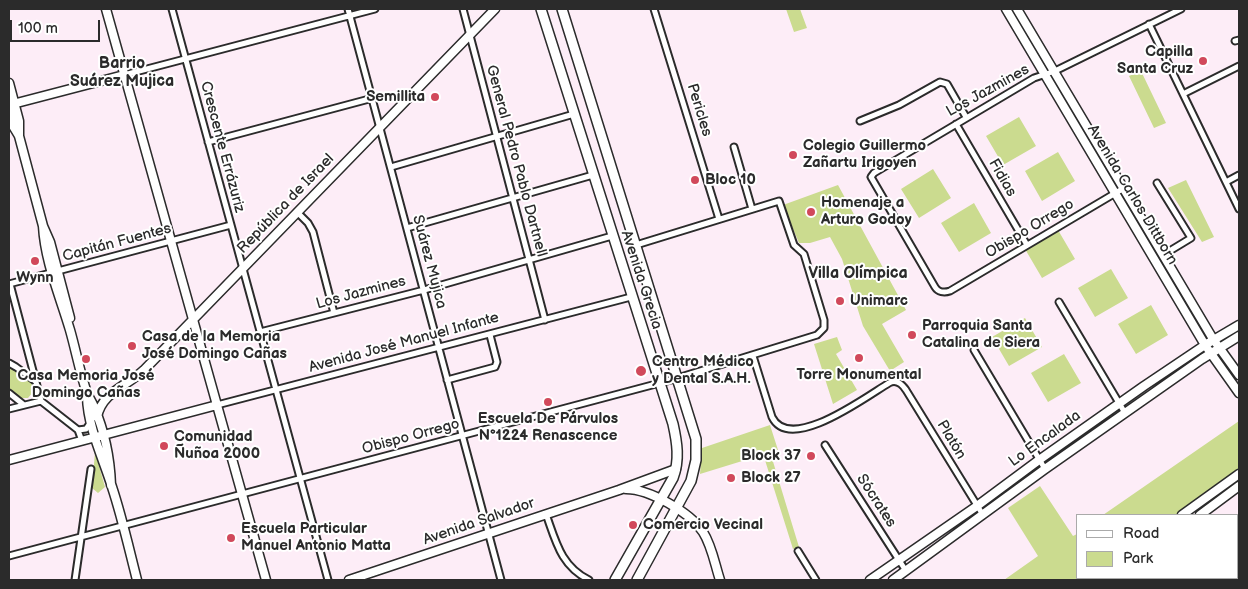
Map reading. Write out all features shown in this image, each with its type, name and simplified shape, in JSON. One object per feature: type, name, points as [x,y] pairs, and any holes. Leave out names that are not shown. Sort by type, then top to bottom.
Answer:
[{"type":"main road","name":"Avenida Grecia","points":[[541,9],[676,437],[677,456],[673,478],[616,580]]},
{"type":"main road","name":"Avenida Grecia","points":[[562,9],[695,433],[697,454],[691,481],[637,580]]},
{"type":"street","points":[[106,9],[266,580]]},
{"type":"street","name":"Crescente Errázuriz","points":[[172,9],[328,580]]},
{"type":"street","name":"Suárez Mujica","points":[[348,9],[502,580]]},
{"type":"street","points":[[11,105],[374,9]]},
{"type":"street","name":"General Pedro Pablo Dartnell","points":[[463,9],[545,320]]},
{"type":"street","name":"República de Israel","points":[[94,420],[105,400],[138,375],[496,9]]},
{"type":"street","name":"Pericles","points":[[654,9],[719,219]]},
{"type":"street","name":"Avenida Carlos Dittborn","points":[[1006,9],[1205,345],[1239,393]]},
{"type":"street","name":"Avenida Carlos Dittborn","points":[[1017,9],[1213,340],[1239,375]]},
{"type":"street","name":"Los Jazmines","points":[[950,291],[942,292],[936,289],[871,176],[1034,78],[1055,71],[1181,9]]},
{"type":"street","points":[[1150,24],[1239,209]]},
{"type":"street","points":[[1183,94],[1239,66]]},
{"type":"street","points":[[860,121],[899,105],[940,82],[947,84],[966,118]]},
{"type":"street","points":[[9,83],[14,126],[19,136],[43,226],[44,241],[70,317],[69,327],[99,436],[102,461],[111,485],[137,580]]},
{"type":"street","points":[[208,142],[373,98]]},
{"type":"street","points":[[391,167],[574,114]]},
{"type":"street","name":"Fidias","points":[[956,124],[1027,245]]},
{"type":"street","points":[[636,245],[752,209],[734,147]]},
{"type":"street","points":[[407,228],[593,175]]},
{"type":"street","points":[[1226,182],[1239,175]]},
{"type":"street","points":[[1157,183],[1191,238],[1164,255]]},
{"type":"street","name":"Obispo Orrego","points":[[950,291],[1124,188]]},
{"type":"street","name":"Obispo Orrego","points":[[9,556],[659,384],[817,335],[823,331],[825,324],[804,254],[794,245],[779,200],[752,209]]},
{"type":"street","points":[[297,212],[308,223],[313,232],[334,313]]},
{"type":"street","name":"Capitán Fuentes","points":[[9,284],[231,225]]},
{"type":"street","name":"Los Jazmines","points":[[260,332],[424,290],[612,236]]},
{"type":"street","points":[[9,284],[41,401],[78,430],[82,441]]},
{"type":"street","name":"Avenida José Manuel Infante","points":[[9,460],[631,297]]},
{"type":"street","points":[[1059,302],[1126,413]]},
{"type":"street","points":[[1237,326],[1239,336]]},
{"type":"street","name":"Lo Encalada","points":[[870,580],[977,506],[1038,460],[1184,359],[1237,326]]},
{"type":"street","points":[[447,380],[495,367],[497,362],[490,334]]},
{"type":"street","name":"Lo Encalada","points":[[893,580],[1045,469],[1211,353],[1239,336]]},
{"type":"street","points":[[974,350],[1045,469]]},
{"type":"street","name":"Platón","points":[[753,356],[774,420],[778,426],[786,429],[802,429],[819,424],[889,382],[895,381],[901,384],[983,515]]},
{"type":"street","points":[[1184,359],[1190,368]]},
{"type":"street","points":[[9,363],[36,382]]},
{"type":"street","points":[[9,393],[24,405]]},
{"type":"street","points":[[9,409],[41,401]]},
{"type":"street","points":[[78,430],[86,429],[94,420]]},
{"type":"street","name":"Sócrates","points":[[825,445],[906,571]]},
{"type":"street","points":[[75,580],[91,469]]},
{"type":"street","name":"Avenida Salvador","points":[[349,580],[619,490],[676,469]]},
{"type":"street","points":[[1183,514],[1239,474]]},
{"type":"street","points":[[1201,514],[1239,486]]},
{"type":"street","name":"Avenida Salvador","points":[[619,490],[635,489],[660,499],[696,523],[704,533],[720,580]]},
{"type":"street","points":[[546,514],[564,559],[576,572],[589,580]]},
{"type":"street","points":[[798,551],[816,580]]},
{"type":"green space","points":[[786,9],[800,9],[807,28],[794,32]]},
{"type":"green space","points":[[1141,71],[1166,123],[1154,128],[1129,76]]},
{"type":"green space","points":[[1019,117],[1036,146],[1003,165],[986,136]]},
{"type":"green space","points":[[1058,152],[1075,181],[1042,201],[1025,171]]},
{"type":"green space","points":[[933,169],[951,198],[919,218],[901,189]]},
{"type":"green space","points":[[1186,180],[1214,237],[1202,242],[1168,188]]},
{"type":"green space","points":[[838,185],[906,310],[882,324],[904,362],[890,371],[863,326],[842,259],[830,237],[810,243],[799,243],[783,205]]},
{"type":"green space","points":[[974,203],[991,233],[959,252],[941,223]]},
{"type":"green space","points":[[1058,230],[1075,259],[1042,278],[1025,249]]},
{"type":"green space","points":[[1111,269],[1128,298],[1095,317],[1078,288]]},
{"type":"green space","points":[[1151,305],[1168,335],[1136,354],[1118,324]]},
{"type":"green space","points":[[1025,318],[1042,347],[1009,366],[992,337]]},
{"type":"green space","points":[[837,337],[842,350],[836,354],[857,390],[833,404],[814,344]]},
{"type":"green space","points":[[1064,354],[1081,383],[1048,402],[1031,373]]},
{"type":"green space","points":[[9,366],[33,384],[33,392],[28,398],[20,398],[9,390]]},
{"type":"green space","points":[[1239,421],[1239,471],[1178,514],[1104,514]]},
{"type":"green space","points":[[770,425],[778,450],[700,474],[702,448]]},
{"type":"green space","points":[[95,452],[105,487],[98,493],[92,488]]},
{"type":"green space","points":[[771,455],[799,547],[793,549],[764,457]]},
{"type":"green space","points":[[1040,486],[1073,536],[1076,534],[1076,579],[1088,579],[1004,580],[1038,556],[1008,508]]},
{"type":"place","name":"Capilla Santa Cruz","points":[[1203,61]]},
{"type":"place","name":"Semillita","points":[[435,97]]},
{"type":"place","name":"Colegio Guillermo Zañartu Irigoyen","points":[[793,155]]},
{"type":"place","name":"Bloc 10","points":[[695,180]]},
{"type":"place","name":"Homenaje a Arturo Godoy","points":[[811,212]]},
{"type":"place","name":"Wynn","points":[[35,261]]},
{"type":"place","name":"Unimarc","points":[[840,301]]},
{"type":"place","name":"Parroquia Santa Catalina de Siera","points":[[912,335]]},
{"type":"place","name":"Casa de la Memoria José Domingo Cañas","points":[[132,346]]},
{"type":"place","name":"Torre Monumental","points":[[859,358]]},
{"type":"place","name":"Casa Memoria José Domingo Cañas","points":[[86,359]]},
{"type":"place","name":"Centro Médico y Dental S.A.H.","points":[[641,371]]},
{"type":"place","name":"Escuela De Párvulos N°1224 Renascence","points":[[548,402]]},
{"type":"place","name":"Comunidad Ñuñoa 2000","points":[[164,446]]},
{"type":"place","name":"Block 37","points":[[811,456]]},
{"type":"place","name":"Block 27","points":[[731,478]]},
{"type":"place","name":"Comercio Vecinal","points":[[633,525]]},
{"type":"place","name":"Escuela Particular Manuel Antonio Matta","points":[[231,538]]},
{"type":"district","name":"Barrio Suárez Mujica","points":[[122,73]]},
{"type":"district","name":"Villa Olímpica","points":[[858,274]]}]
